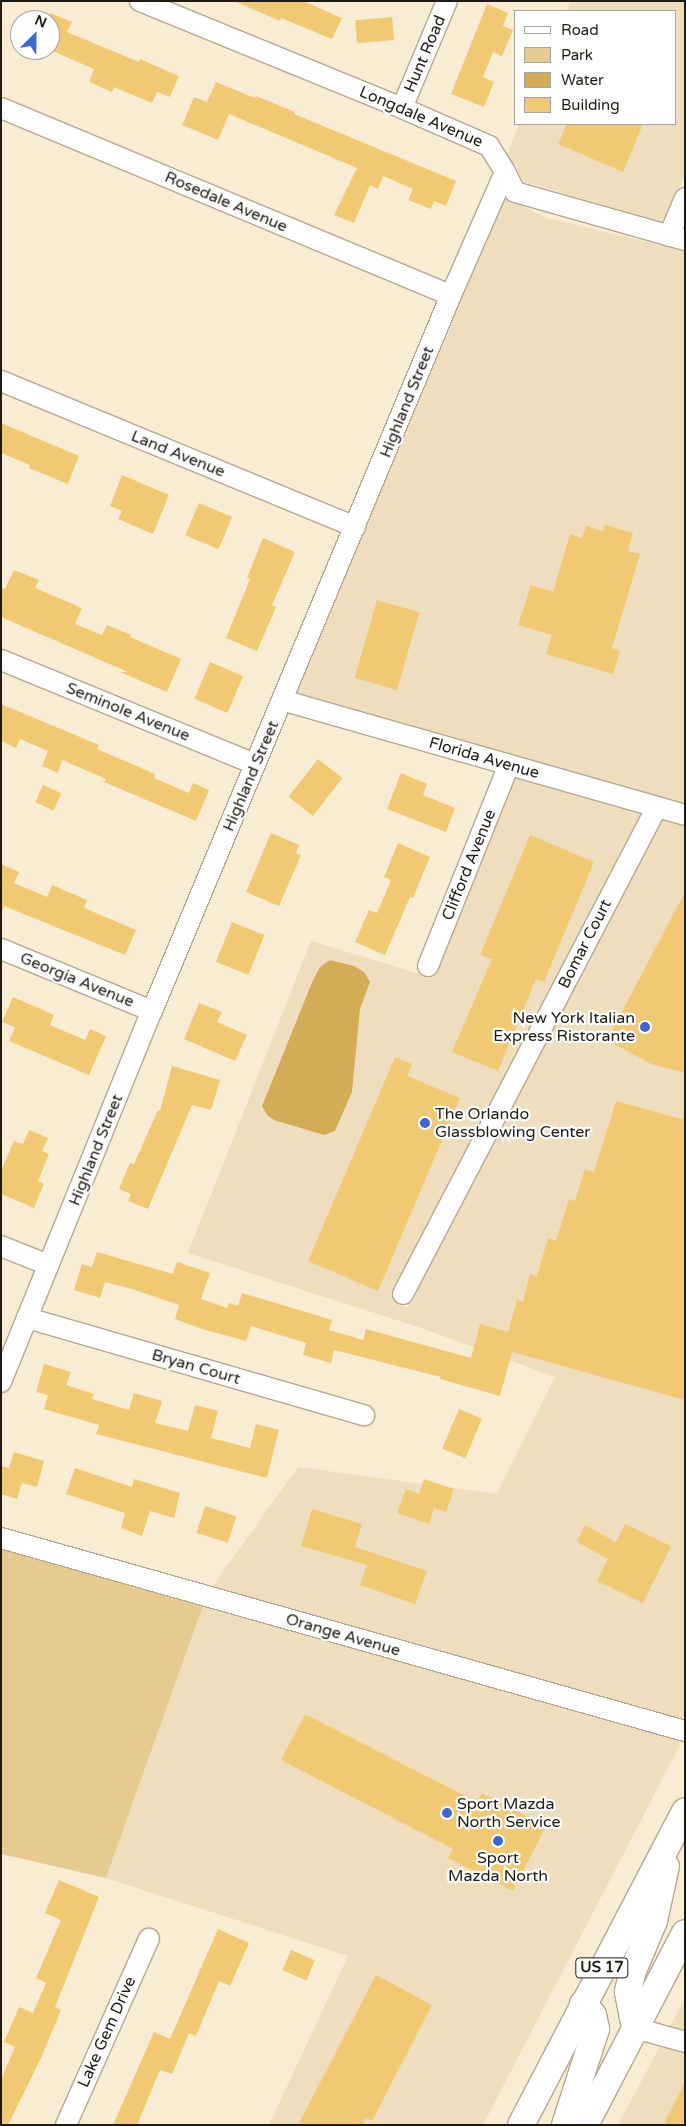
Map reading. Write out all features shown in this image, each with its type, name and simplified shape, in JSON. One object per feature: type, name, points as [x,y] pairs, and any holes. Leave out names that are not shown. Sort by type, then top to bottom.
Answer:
[{"type":"main road","name":"US 17","points":[[521,2125],[685,1811]]},
{"type":"main road","points":[[635,2028],[628,1992],[632,1973],[654,1921],[672,1836]]},
{"type":"main road","points":[[585,2125],[685,1933]]},
{"type":"main road","points":[[564,2125],[596,2029],[593,2014],[583,2004]]},
{"type":"street","name":"Longdale Avenue","points":[[140,1],[402,108],[489,146],[506,172],[515,192],[677,238]]},
{"type":"street","name":"Hunt Road","points":[[402,108],[447,1]]},
{"type":"street","name":"Rosedale Avenue","points":[[1,108],[451,295]]},
{"type":"street","name":"Highland Street","points":[[1,1382],[255,764],[451,295],[506,172]]},
{"type":"street","points":[[677,238],[685,198]]},
{"type":"street","name":"Land Avenue","points":[[1,381],[355,528]]},
{"type":"street","name":"Seminole Avenue","points":[[1,660],[255,764]]},
{"type":"street","name":"Florida Avenue","points":[[282,700],[685,815]]},
{"type":"street","name":"Clifford Avenue","points":[[428,966],[509,765]]},
{"type":"street","name":"Bomar Court","points":[[403,1294],[657,807]]},
{"type":"street","name":"Georgia Avenue","points":[[1,949],[152,1011]]},
{"type":"street","points":[[1,1246],[48,1265]]},
{"type":"street","name":"Bryan Court","points":[[27,1318],[364,1415]]},
{"type":"street","name":"Orange Avenue","points":[[1,1538],[685,1731]]},
{"type":"street","name":"Lake Gem Drive","points":[[66,2125],[149,1939]]},
{"type":"street","points":[[635,2028],[685,2042]]},
{"type":"shaded area","points":[[570,1],[685,1],[685,174],[664,223],[525,182],[516,170],[518,166],[512,163],[507,155],[519,125],[676,125],[676,10],[566,10]]},
{"type":"shaded area","points":[[507,191],[516,202],[546,218],[685,251],[685,805],[295,693]]},
{"type":"shaded area","points":[[514,777],[643,814],[391,1299],[407,1308],[661,819],[685,826],[685,1720],[212,1587],[298,1467],[497,1494],[555,1377],[421,1328],[188,1253],[311,941],[433,978]],"holes":[[[330,960],[354,966],[370,982],[360,1009],[352,1092],[335,1131],[324,1135],[267,1115],[262,1106],[320,967]]]},
{"type":"shaded area","points":[[203,1606],[682,1741],[483,2125],[269,2125],[348,1956],[106,1878]]},
{"type":"shaded area","points":[[685,1999],[685,2032],[669,2027]]},
{"type":"shaded area","points":[[660,2046],[685,2053],[685,2125],[618,2125]]},
{"type":"green space","points":[[1,1549],[203,1606],[106,1878],[1,1854]]},
{"type":"water","points":[[330,960],[354,966],[364,972],[370,982],[360,1009],[352,1092],[335,1131],[324,1135],[274,1120],[267,1115],[262,1106],[313,980],[320,967]]},
{"type":"building","points":[[234,1],[303,1],[342,18],[332,39],[281,18],[280,21]]},
{"type":"building","points":[[487,4],[508,13],[503,26],[513,30],[502,56],[493,52],[483,77],[494,82],[484,107],[451,94]]},
{"type":"building","points":[[60,17],[72,22],[67,32],[139,62],[140,59],[179,76],[170,97],[157,92],[152,103],[114,87],[112,92],[89,82],[94,69],[60,54]]},
{"type":"building","points":[[392,17],[394,40],[357,43],[355,20]]},
{"type":"building","points":[[216,82],[295,112],[294,114],[456,181],[446,206],[434,201],[431,209],[408,200],[413,189],[383,176],[378,189],[370,185],[354,223],[334,215],[357,168],[229,114],[218,140],[182,125],[194,97],[207,102]]},
{"type":"building","points":[[567,125],[643,125],[623,172],[558,144]]},
{"type":"building","points":[[1,423],[79,456],[68,484],[29,468],[30,465],[1,453]]},
{"type":"building","points":[[122,475],[169,495],[153,534],[118,519],[122,511],[110,506]]},
{"type":"building","points":[[199,503],[232,517],[218,549],[185,535]]},
{"type":"building","points":[[605,525],[633,533],[628,551],[640,554],[612,648],[620,651],[613,674],[546,654],[552,635],[518,625],[531,585],[553,592],[570,534],[582,538],[586,526],[603,531]]},
{"type":"building","points":[[263,538],[295,552],[272,605],[276,607],[257,651],[226,638],[250,579],[247,578]]},
{"type":"building","points":[[14,570],[39,580],[35,588],[82,608],[75,624],[102,635],[107,625],[181,659],[167,692],[120,672],[128,672],[1,617],[1,588],[5,589]]},
{"type":"building","points":[[377,600],[419,612],[397,690],[355,678]]},
{"type":"building","points":[[210,662],[243,676],[228,713],[194,699]]},
{"type":"building","points":[[1,704],[99,745],[97,749],[155,774],[154,778],[189,793],[193,783],[209,790],[196,821],[104,782],[106,779],[62,760],[58,773],[42,766],[48,751],[20,739],[16,748],[1,741]]},
{"type":"building","points":[[318,759],[342,778],[313,816],[288,797]]},
{"type":"building","points":[[401,773],[427,784],[423,795],[455,808],[446,832],[387,809]]},
{"type":"building","points":[[43,785],[61,793],[54,810],[35,802]]},
{"type":"building","points":[[271,833],[299,845],[296,853],[301,855],[279,906],[246,892]]},
{"type":"building","points":[[530,835],[594,862],[544,982],[536,979],[498,1071],[452,1052],[492,959],[480,955]]},
{"type":"building","points":[[398,843],[430,857],[413,898],[410,897],[385,955],[355,942],[369,910],[377,913],[391,880],[384,877]]},
{"type":"building","points":[[1,864],[19,872],[14,883],[47,897],[52,885],[87,900],[84,908],[136,930],[125,955],[4,906],[1,914]]},
{"type":"building","points":[[685,892],[685,1073],[651,1064],[607,1040]]},
{"type":"building","points":[[232,922],[264,935],[248,975],[216,962]]},
{"type":"building","points":[[13,997],[54,1015],[50,1025],[85,1040],[90,1029],[106,1036],[89,1075],[9,1041],[15,1027],[2,1022]]},
{"type":"building","points":[[199,1003],[222,1012],[217,1022],[247,1035],[235,1061],[184,1039]]},
{"type":"building","points":[[395,1057],[412,1064],[407,1076],[460,1098],[378,1291],[308,1261]]},
{"type":"building","points":[[172,1066],[220,1080],[211,1110],[192,1105],[148,1209],[128,1201],[131,1194],[119,1189],[130,1163],[134,1164],[158,1110],[160,1111]]},
{"type":"building","points":[[616,1101],[685,1120],[685,1400],[512,1352],[500,1396],[440,1379],[441,1377],[334,1350],[331,1363],[303,1355],[306,1343],[251,1326],[246,1341],[202,1329],[175,1319],[179,1305],[105,1282],[100,1298],[74,1290],[82,1264],[92,1267],[97,1252],[173,1274],[177,1262],[210,1273],[201,1299],[227,1308],[229,1303],[238,1306],[242,1293],[332,1320],[329,1330],[363,1340],[366,1329],[471,1358],[480,1324],[508,1332],[517,1300],[523,1302],[530,1274],[537,1276],[548,1238],[556,1241],[569,1199],[575,1201],[585,1169],[594,1172]]},
{"type":"building","points":[[29,1130],[48,1138],[42,1151],[49,1154],[38,1181],[44,1184],[34,1208],[1,1194],[1,1171],[14,1141],[23,1144]]},
{"type":"building","points":[[44,1364],[71,1372],[66,1385],[94,1394],[92,1399],[129,1410],[134,1393],[162,1401],[155,1423],[188,1431],[195,1405],[218,1411],[211,1438],[250,1448],[256,1424],[279,1430],[267,1478],[96,1434],[99,1425],[44,1409],[48,1395],[36,1392]]},
{"type":"building","points":[[459,1409],[482,1419],[465,1458],[442,1449]]},
{"type":"building","points":[[14,1452],[44,1461],[37,1487],[22,1483],[17,1499],[1,1494],[1,1466],[9,1468]]},
{"type":"building","points":[[75,1468],[132,1487],[134,1479],[180,1493],[174,1518],[150,1511],[142,1536],[121,1528],[125,1513],[66,1494]]},
{"type":"building","points":[[424,1479],[454,1489],[446,1512],[434,1508],[429,1524],[397,1513],[406,1489],[419,1494]]},
{"type":"building","points":[[205,1506],[236,1516],[228,1543],[196,1533]]},
{"type":"building","points":[[312,1509],[362,1524],[355,1547],[427,1571],[415,1604],[360,1585],[367,1565],[301,1546]]},
{"type":"building","points":[[625,1524],[671,1546],[643,1603],[597,1581],[608,1559],[577,1542],[585,1525],[616,1542]]},
{"type":"building","points":[[305,1714],[477,1802],[482,1793],[546,1826],[513,1891],[448,1858],[453,1849],[281,1760]]},
{"type":"building","points":[[59,1880],[99,1897],[55,2007],[61,2010],[41,2058],[8,2125],[1,2125],[1,2080],[15,2047],[4,2042],[19,2007],[33,2013],[46,1983],[36,1978],[61,1920],[45,1913]]},
{"type":"building","points":[[218,1929],[249,1943],[230,1986],[219,1981],[196,2036],[189,2033],[172,2074],[160,2070],[137,2125],[113,2125],[154,2032],[170,2039]]},
{"type":"building","points":[[291,1950],[315,1960],[306,1980],[282,1970]]},
{"type":"building","points":[[376,1975],[432,2005],[372,2121],[366,2118],[362,2125],[298,2125]]},
{"type":"building","points":[[685,2082],[685,2125],[663,2125]]},
{"type":"place","name":"New York Italian Express Ristorante","points":[[645,1027]]},
{"type":"place","name":"The Orlando Glassblowing Center","points":[[425,1123]]},
{"type":"place","name":"Sport Mazda North Service","points":[[447,1813]]},
{"type":"place","name":"Sport Mazda North","points":[[498,1841]]}]
